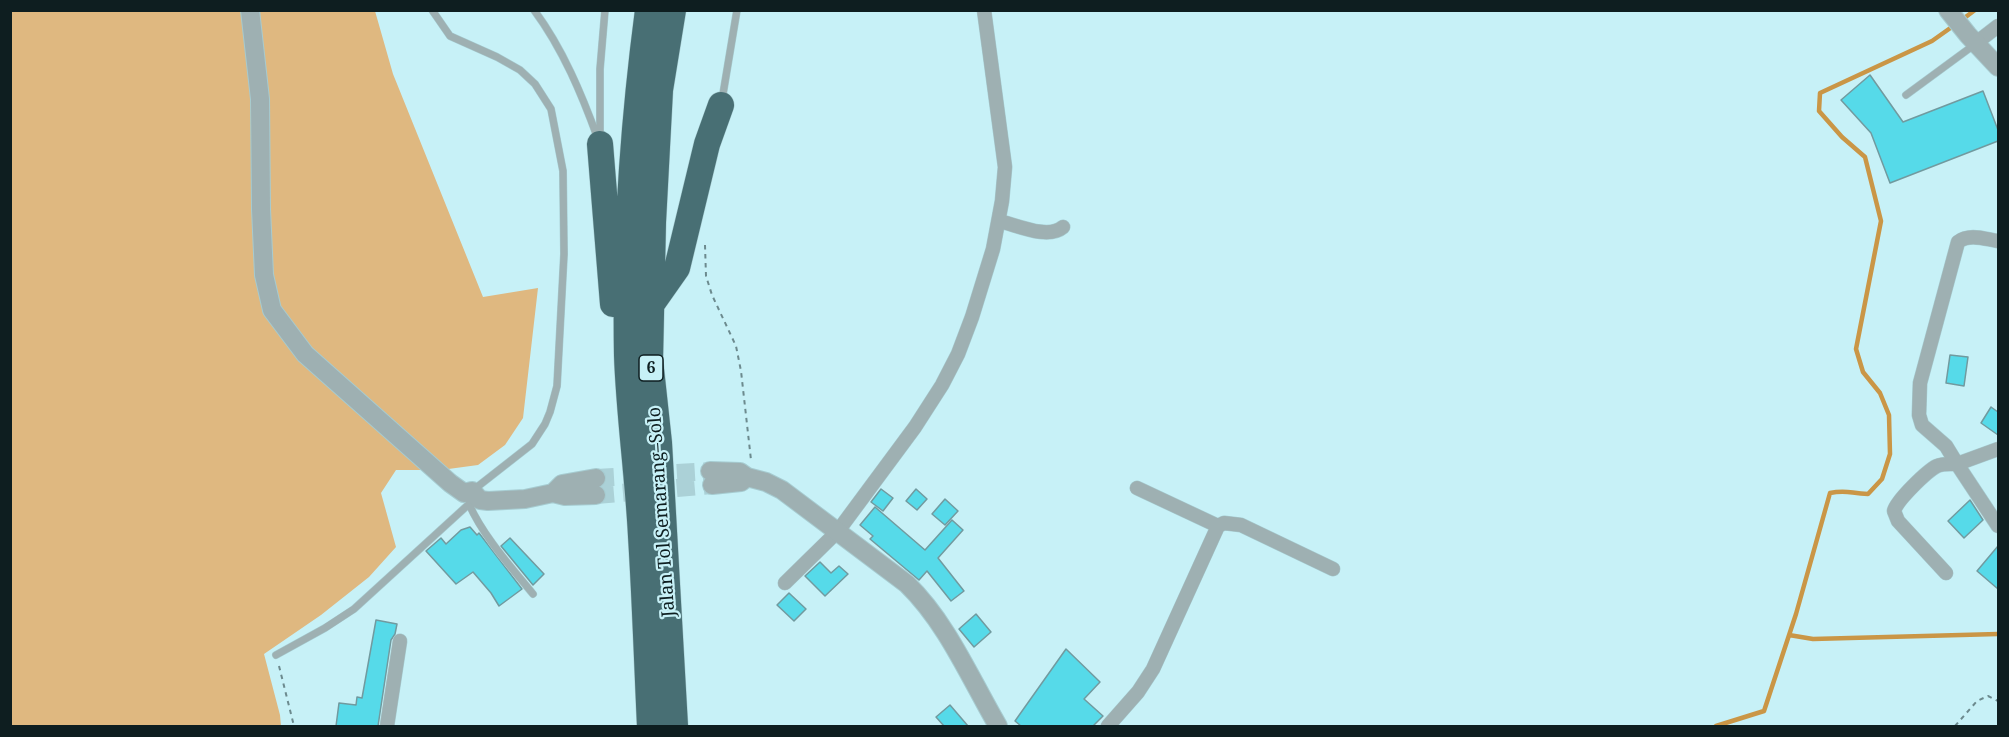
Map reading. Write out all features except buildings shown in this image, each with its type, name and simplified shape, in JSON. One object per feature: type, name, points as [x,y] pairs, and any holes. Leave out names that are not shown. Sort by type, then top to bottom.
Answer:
[{"type":"highway","name":"Jalan Tol Semarang–Solo","points":[[648,10],[638,85],[629,234],[627,357],[642,537],[650,726]]},
{"type":"highway","name":"Jalan Tol Semarang–Solo","points":[[674,10],[660,90],[653,222],[650,360],[659,443],[675,726]]},
{"type":"highway","points":[[651,304],[677,268],[707,144],[721,105]]},
{"type":"highway","points":[[600,144],[618,363],[632,420]]},
{"type":"street","points":[[250,10],[260,99],[264,275],[272,310],[305,354],[365,409],[470,498],[488,501],[525,499],[552,493],[566,496],[596,486]]},
{"type":"street","points":[[785,583],[838,531],[915,427],[942,385],[958,354],[972,317],[993,249],[999,221],[1005,167],[984,10]]},
{"type":"street","points":[[1950,13],[1998,67]]},
{"type":"street","points":[[1972,39],[1998,26]]},
{"type":"street","points":[[999,221],[1047,233],[1058,232],[1063,227]]},
{"type":"street","points":[[1998,241],[1971,237],[1963,238],[1958,242],[1920,383],[1919,415],[1922,425],[1946,446],[1998,526]]},
{"type":"street","points":[[1946,573],[1898,521],[1894,511],[1901,499],[1931,470],[1942,465],[1957,464],[1998,449]]},
{"type":"street","points":[[711,478],[741,482],[750,477],[782,490],[796,498],[907,584],[920,596],[934,616],[998,726]]},
{"type":"street","points":[[1137,488],[1218,526]]},
{"type":"street","points":[[1108,726],[1138,692],[1153,669],[1218,526],[1224,523],[1240,525],[1333,569]]},
{"type":"street","points":[[387,726],[400,641]]},
{"type":"lane","points":[[276,655],[354,609],[470,498],[532,444],[546,424],[557,386],[564,244],[563,171],[551,109],[535,84],[520,70],[450,36],[432,10]]},
{"type":"lane","points":[[534,10],[563,57],[586,105],[600,144]]},
{"type":"lane","points":[[600,144],[600,69],[605,10]]},
{"type":"lane","points":[[721,105],[737,10]]},
{"type":"lane","points":[[1906,95],[1972,39]]},
{"type":"lane","points":[[470,498],[474,515],[532,594]]},
{"type":"path","points":[[705,242],[706,276],[712,295],[736,346],[750,477]]},
{"type":"path","points":[[276,655],[294,726]]},
{"type":"path","points":[[1955,726],[1977,701],[1988,696],[1998,701]]},
{"type":"shaded area","points":[[10,11],[375,11],[393,74],[483,297],[538,288],[523,418],[505,445],[478,465],[441,470],[396,470],[381,493],[396,547],[369,577],[321,615],[264,654],[281,726],[11,726]]},
{"type":"waterway","points":[[1963,19],[1975,10]]},
{"type":"waterway","points":[[1716,726],[1764,711],[1796,614],[1830,493],[1868,494],[1882,479],[1890,454],[1889,415],[1880,393],[1863,372],[1856,349],[1881,221],[1865,157],[1842,137],[1819,111],[1820,93],[1932,41],[1956,24]]},
{"type":"waterway","points":[[1789,635],[1813,639],[1998,634]]},
{"type":"tunnel","points":[[596,478],[710,471]]},
{"type":"tunnel","points":[[596,495],[712,485]]}]
